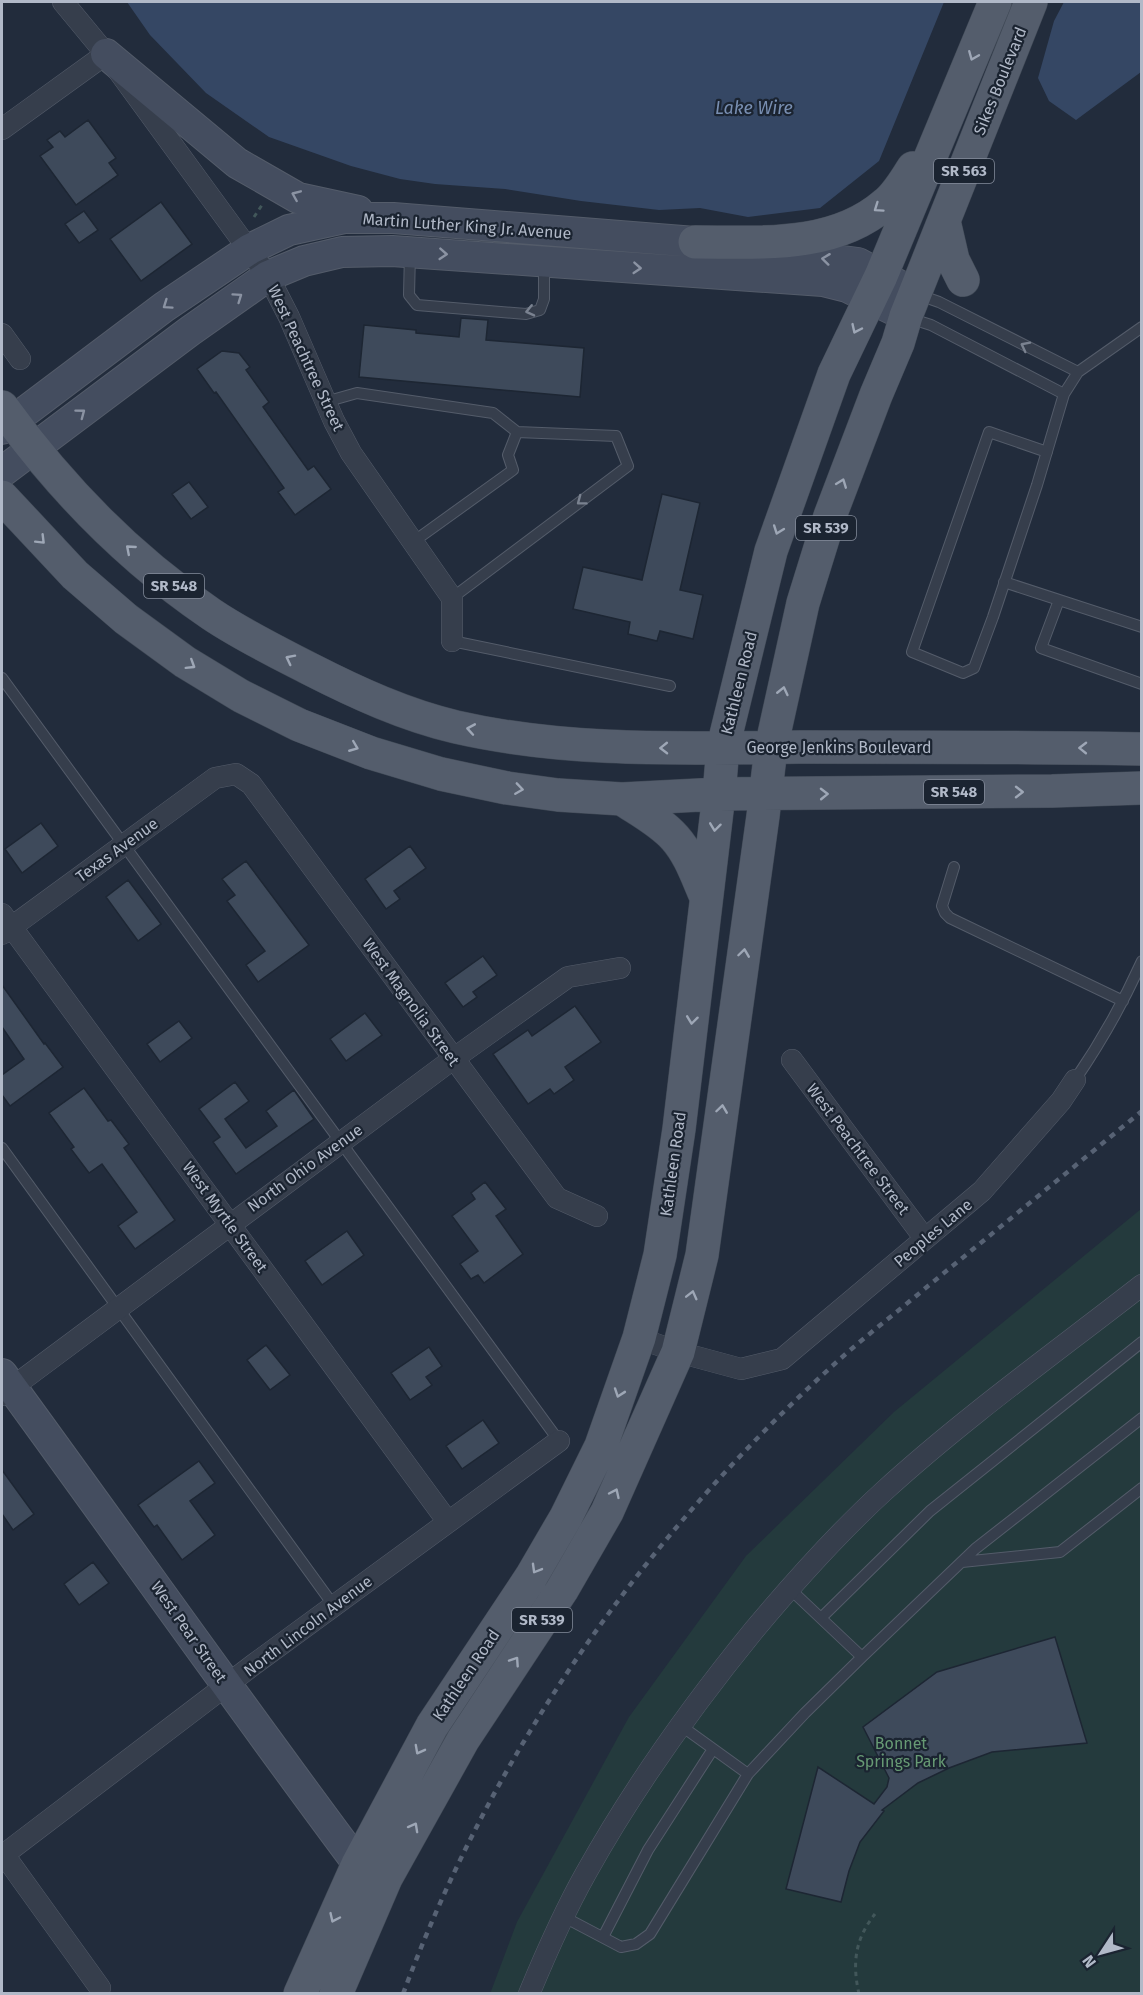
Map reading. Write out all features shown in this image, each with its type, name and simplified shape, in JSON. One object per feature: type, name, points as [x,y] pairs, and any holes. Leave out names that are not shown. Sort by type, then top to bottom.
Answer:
[{"type":"main road","name":"SR 563","points":[[875,287],[995,2]]},
{"type":"main road","name":"Sikes Boulevard","points":[[911,305],[1031,2]]},
{"type":"main road","points":[[106,54],[237,163],[298,198],[393,218]]},
{"type":"main road","points":[[695,242],[786,242],[824,235],[859,222],[885,204],[901,186],[950,111]]},
{"type":"main road","name":"Martin Luther King Jr. Avenue","points":[[5,419],[250,249],[289,231],[344,218],[393,218],[695,242],[858,263],[875,287]]},
{"type":"main road","points":[[944,220],[953,261],[963,280]]},
{"type":"main road","name":"Martin Luther King Jr. Avenue","points":[[2,472],[190,331],[268,276],[304,261],[342,252],[411,252],[824,281],[847,287],[875,287],[911,305]]},
{"type":"main road","name":"Kathleen Road","points":[[336,1994],[372,1871],[432,1726],[531,1577],[566,1517],[601,1446],[639,1338],[660,1256],[679,1130],[723,747],[771,551],[834,374],[875,287]]},
{"type":"main road","name":"Kathleen Road","points":[[300,1994],[372,1871],[463,1740],[562,1590],[607,1512],[678,1352],[702,1255],[771,748],[803,603],[830,516],[911,305]]},
{"type":"main road","name":"George Jenkins Boulevard","points":[[5,419],[107,529],[159,576],[211,614],[265,646],[342,685],[392,707],[455,726],[526,740],[595,747],[967,746],[1142,749]]},
{"type":"main road","name":"SR 548","points":[[2,497],[75,575],[126,619],[185,662],[241,696],[300,725],[370,753],[441,774],[538,792],[622,799],[719,794],[1142,788]]},
{"type":"main road","points":[[622,799],[654,820],[674,837],[692,865],[706,898]]},
{"type":"main road","name":"West Pear Street","points":[[5,1386],[120,1536],[227,1686],[372,1871]]},
{"type":"street","name":"West Peachtree Street","points":[[63,2],[106,54],[268,276],[289,317],[325,402],[351,453],[452,598]]},
{"type":"street","points":[[2,127],[106,54]]},
{"type":"street","points":[[2,334],[20,359]]},
{"type":"street","points":[[452,598],[452,641]]},
{"type":"street","name":"Texas Avenue","points":[[5,925],[123,845],[214,778],[236,774]]},
{"type":"street","name":"West Magnolia Street","points":[[236,774],[252,784],[557,1198],[597,1216]]},
{"type":"street","name":"West Myrtle Street","points":[[5,925],[230,1223],[448,1522]]},
{"type":"street","name":"North Ohio Avenue","points":[[5,1386],[118,1307],[341,1141],[568,977],[620,968]]},
{"type":"street","name":"West Peachtree Street","points":[[792,1060],[925,1239]]},
{"type":"street","name":"Peoples Lane","points":[[639,1338],[678,1352],[741,1369],[782,1359],[982,1191],[1061,1101],[1075,1080]]},
{"type":"street","points":[[529,1994],[586,1873],[656,1759],[733,1656],[790,1589],[884,1491],[966,1422],[1142,1285]]},
{"type":"street","name":"North Lincoln Avenue","points":[[2,1854],[559,1441]]},
{"type":"street","points":[[2,1854],[100,1988]]},
{"type":"lane","points":[[411,252],[409,295],[417,305],[526,314],[540,310],[544,299],[544,261]]},
{"type":"lane","points":[[911,305],[939,302],[1078,372]]},
{"type":"lane","points":[[911,305],[931,325],[1064,394]]},
{"type":"lane","points":[[1047,452],[989,432],[912,652],[963,673],[974,668],[1047,452],[1064,394],[1078,372],[1142,327]]},
{"type":"lane","points":[[325,402],[357,393],[493,413],[517,432],[616,436],[628,466],[452,598]]},
{"type":"lane","points":[[413,542],[513,470],[508,455],[517,432]]},
{"type":"lane","points":[[1004,582],[1142,627]]},
{"type":"lane","points":[[1059,600],[1041,648],[1142,684]]},
{"type":"lane","points":[[452,641],[670,686]]},
{"type":"lane","points":[[2,678],[559,1441]]},
{"type":"lane","points":[[954,867],[942,906],[950,918],[1123,1001]]},
{"type":"lane","name":"Peoples Lane","points":[[1075,1080],[1107,1031],[1142,961]]},
{"type":"lane","points":[[2,1148],[334,1606]]},
{"type":"lane","points":[[821,1618],[930,1511],[1142,1342]]},
{"type":"lane","points":[[564,1917],[621,1947],[636,1944],[651,1934],[748,1774],[805,1713],[975,1549],[1142,1418]]},
{"type":"lane","points":[[962,1562],[1060,1552],[1142,1488]]},
{"type":"lane","points":[[790,1589],[862,1658]]},
{"type":"lane","points":[[680,1725],[748,1774]]},
{"type":"lane","points":[[603,1937],[648,1850],[713,1749]]},
{"type":"path","points":[[859,1994],[855,1966],[856,1951],[868,1923],[875,1914]]},
{"type":"green space","name":"Bonnet Springs Park","points":[[1141,1209],[1141,1993],[490,1994],[517,1922],[629,1717],[746,1556],[894,1412]]},
{"type":"water","name":"Lake Wire","points":[[127,2],[944,2],[879,161],[820,208],[748,217],[700,208],[659,210],[505,189],[435,184],[400,179],[351,166],[269,137],[206,93],[150,35]]},
{"type":"water","points":[[1064,2],[1141,2],[1141,72],[1076,120],[1049,101],[1038,78],[1054,21]]},
{"type":"building","points":[[88,120],[116,158],[109,163],[118,175],[76,205],[40,156],[53,147],[47,140],[60,131],[65,137]]},
{"type":"building","points":[[161,202],[192,244],[141,281],[110,239]]},
{"type":"building","points":[[84,211],[98,230],[79,243],[65,224]]},
{"type":"building","points":[[461,318],[488,320],[486,340],[584,348],[580,397],[359,377],[364,325],[459,337]]},
{"type":"building","points":[[222,351],[239,353],[250,367],[246,370],[269,402],[263,407],[308,470],[314,466],[331,489],[295,515],[278,492],[284,488],[197,369]]},
{"type":"building","points":[[189,482],[208,507],[191,519],[172,494]]},
{"type":"building","points":[[662,494],[700,503],[680,590],[703,595],[693,639],[660,631],[657,641],[628,634],[630,622],[573,609],[583,567],[642,580]]},
{"type":"building","points":[[41,823],[58,846],[22,873],[5,849]]},
{"type":"building","points":[[410,846],[426,868],[394,891],[400,899],[386,909],[365,879]]},
{"type":"building","points":[[246,861],[309,945],[258,982],[246,965],[265,951],[227,901],[235,895],[222,879]]},
{"type":"building","points":[[128,880],[161,924],[138,941],[106,897]]},
{"type":"building","points":[[483,956],[497,975],[473,992],[477,997],[463,1007],[445,983]]},
{"type":"building","points":[[2,985],[63,1067],[10,1106],[2,1095],[2,1075],[24,1059],[2,1027]]},
{"type":"building","points":[[575,1006],[601,1042],[565,1067],[574,1080],[554,1094],[550,1089],[528,1104],[493,1054],[528,1030],[532,1036]]},
{"type":"building","points":[[365,1013],[382,1035],[346,1061],[330,1039]]},
{"type":"building","points":[[179,1021],[192,1038],[160,1062],[147,1044]]},
{"type":"building","points":[[235,1082],[249,1101],[225,1119],[246,1148],[277,1126],[266,1111],[294,1090],[314,1119],[236,1174],[213,1142],[220,1137],[199,1109]]},
{"type":"building","points":[[84,1088],[108,1121],[111,1120],[129,1144],[124,1148],[175,1220],[135,1249],[118,1226],[137,1212],[102,1164],[89,1173],[71,1149],[74,1147],[49,1113]]},
{"type":"building","points":[[485,1182],[506,1209],[496,1216],[523,1254],[484,1283],[478,1275],[471,1279],[460,1264],[478,1251],[452,1216],[475,1199],[471,1193]]},
{"type":"building","points":[[347,1231],[364,1255],[322,1285],[305,1261]]},
{"type":"building","points":[[266,1345],[290,1375],[270,1390],[247,1360]]},
{"type":"building","points":[[429,1347],[442,1366],[426,1377],[432,1385],[410,1400],[391,1373]]},
{"type":"building","points":[[483,1420],[499,1443],[462,1469],[446,1446]]},
{"type":"building","points":[[199,1461],[215,1483],[190,1501],[215,1535],[182,1560],[157,1525],[154,1527],[138,1505]]},
{"type":"building","points":[[2,1470],[34,1514],[13,1530],[2,1514]]},
{"type":"building","points":[[93,1562],[109,1583],[79,1605],[64,1584]]},
{"type":"building","points":[[1055,1637],[1087,1743],[992,1752],[949,1768],[918,1783],[882,1810],[884,1811],[860,1842],[841,1902],[786,1889],[818,1767],[874,1804],[887,1787],[889,1778],[863,1727],[937,1672]]},
{"type":"railway","points":[[403,1994],[439,1905],[481,1819],[527,1736],[578,1656],[635,1579],[695,1505],[760,1435],[841,1358],[1142,1111]]}]
